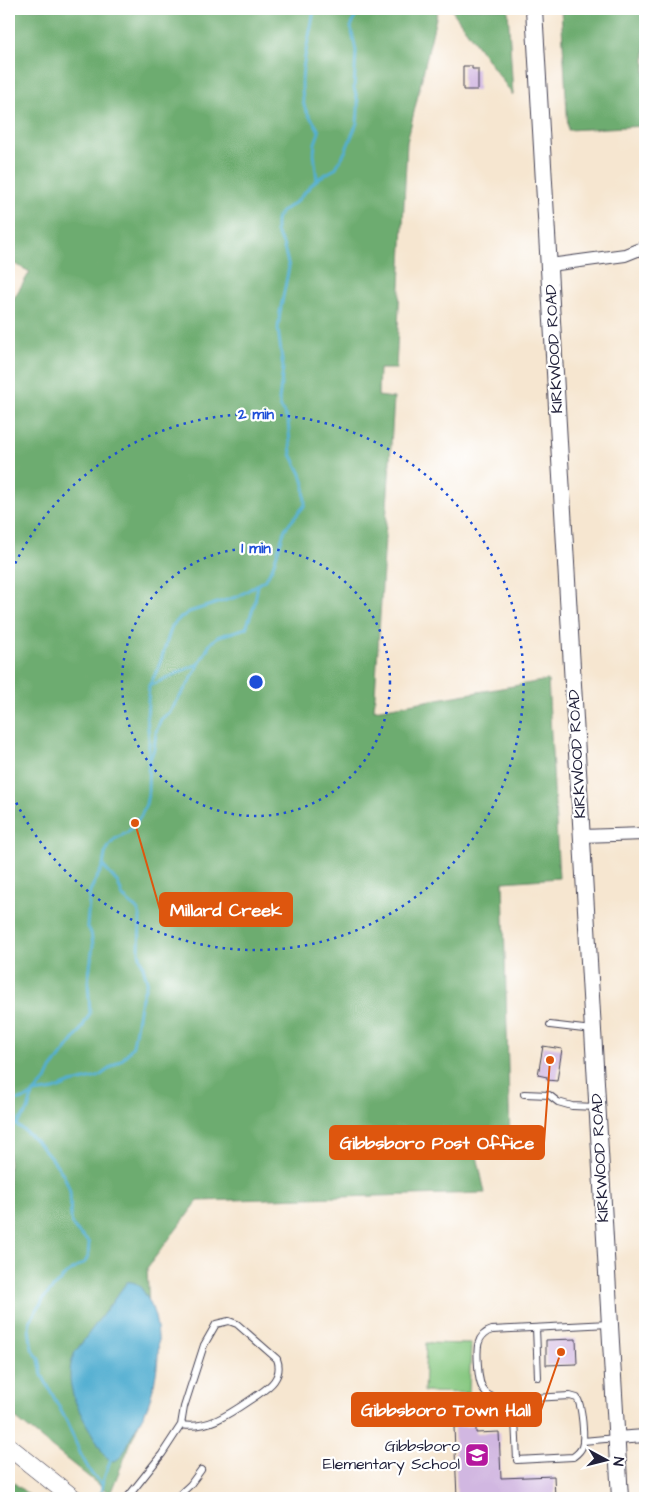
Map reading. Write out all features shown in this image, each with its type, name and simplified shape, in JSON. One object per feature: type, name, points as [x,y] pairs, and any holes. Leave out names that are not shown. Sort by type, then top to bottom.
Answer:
[{"type":"main road","points":[[9,1447],[73,1498]]},
{"type":"street","name":"KIRKWOOD ROAD","points":[[534,9],[620,1498]]},
{"type":"street","points":[[550,265],[625,255],[645,247]]},
{"type":"street","points":[[581,836],[645,834]]},
{"type":"street","points":[[616,1438],[645,1436]]},
{"type":"lane","points":[[550,1025],[593,1031]]},
{"type":"lane","points":[[524,1094],[550,1095],[558,1102],[572,1106],[598,1107]]},
{"type":"lane","points":[[127,1498],[162,1454],[181,1425],[184,1406],[204,1345],[216,1324],[229,1321],[236,1324],[277,1359],[279,1365],[278,1373],[274,1381],[237,1409],[222,1418],[202,1425],[192,1427],[181,1425]]},
{"type":"lane","points":[[514,1399],[517,1460],[574,1457],[580,1451],[583,1441],[581,1405],[577,1398],[570,1396],[514,1399],[497,1398],[488,1394],[479,1383],[477,1345],[481,1337],[490,1330],[609,1324]]},
{"type":"lane","points":[[536,1328],[538,1377]]},
{"type":"lane","points":[[583,1441],[616,1438]]},
{"type":"lane","points":[[176,1498],[190,1485],[201,1470]]},
{"type":"green space","points":[[9,9],[438,9],[407,142],[396,369],[379,369],[378,396],[394,398],[374,710],[548,680],[559,878],[503,882],[510,1141],[473,1137],[485,1193],[198,1201],[147,1268],[153,1388],[110,1494],[9,1413],[9,306],[30,272],[9,261]]},
{"type":"green space","points":[[451,9],[508,9],[513,95]]},
{"type":"green space","points":[[561,9],[645,9],[645,126],[568,130]]},
{"type":"green space","points":[[426,1343],[471,1344],[469,1393],[424,1392]]},
{"type":"green space","points":[[9,1479],[33,1498],[9,1498]]},
{"type":"water","points":[[127,1282],[133,1282],[139,1286],[151,1305],[158,1331],[158,1360],[147,1408],[123,1453],[114,1461],[104,1455],[83,1419],[72,1393],[70,1379],[75,1352]]},
{"type":"building","points":[[463,66],[472,66],[472,69],[478,69],[478,90],[463,90]]},
{"type":"building","points":[[543,1046],[562,1049],[557,1081],[547,1080],[547,1077],[538,1075]]},
{"type":"building","points":[[576,1339],[577,1364],[546,1365],[546,1340]]},
{"type":"building","name":"Gibbsboro Elementary School","points":[[476,1426],[476,1433],[499,1432],[501,1478],[554,1476],[555,1498],[457,1498],[454,1427]]},
{"type":"waterway","points":[[314,9],[303,69],[302,93],[305,109],[319,132],[314,154],[317,180]]},
{"type":"waterway","points":[[9,1102],[27,1098],[46,1080],[51,1069],[79,1033],[90,1013],[88,982],[93,945],[91,933],[87,925],[90,891],[103,866],[105,854],[109,846],[115,839],[128,832],[141,816],[146,804],[148,794],[149,739],[147,717],[149,686],[158,669],[172,626],[189,612],[239,596],[266,579],[273,566],[285,529],[305,505],[304,484],[291,454],[288,421],[279,400],[283,368],[278,329],[289,267],[283,244],[276,232],[276,220],[281,212],[296,202],[317,179],[335,169],[345,152],[357,123],[358,111],[358,102],[354,88],[356,51],[351,27],[355,17],[364,9]]},
{"type":"waterway","points":[[149,762],[161,719],[169,713],[190,681],[210,644],[217,637],[246,628],[254,606],[258,585]]},
{"type":"waterway","points":[[149,686],[198,664]]},
{"type":"waterway","points":[[17,1125],[28,1110],[34,1093],[54,1090],[71,1083],[98,1077],[124,1058],[133,1046],[140,1005],[147,981],[139,952],[140,916],[137,909],[123,897],[118,883],[103,866]]},
{"type":"waterway","points":[[9,1121],[36,1141],[62,1172],[70,1192],[73,1226],[89,1243],[88,1257],[85,1262],[65,1275],[44,1298],[30,1321],[29,1329],[32,1349],[39,1359],[42,1375],[67,1422],[81,1455],[91,1473],[102,1484]]},
{"type":"waterway","points":[[101,1495],[102,1484],[111,1458]]},
{"type":"place","name":"Millard Creek","points":[[135,823]]},
{"type":"place","name":"Gibbsboro Post Office","points":[[550,1060]]},
{"type":"place","name":"Gibbsboro Town Hall","points":[[561,1352]]},
{"type":"place","name":"Gibbsboro Elementary School","points":[[477,1455]]}]
